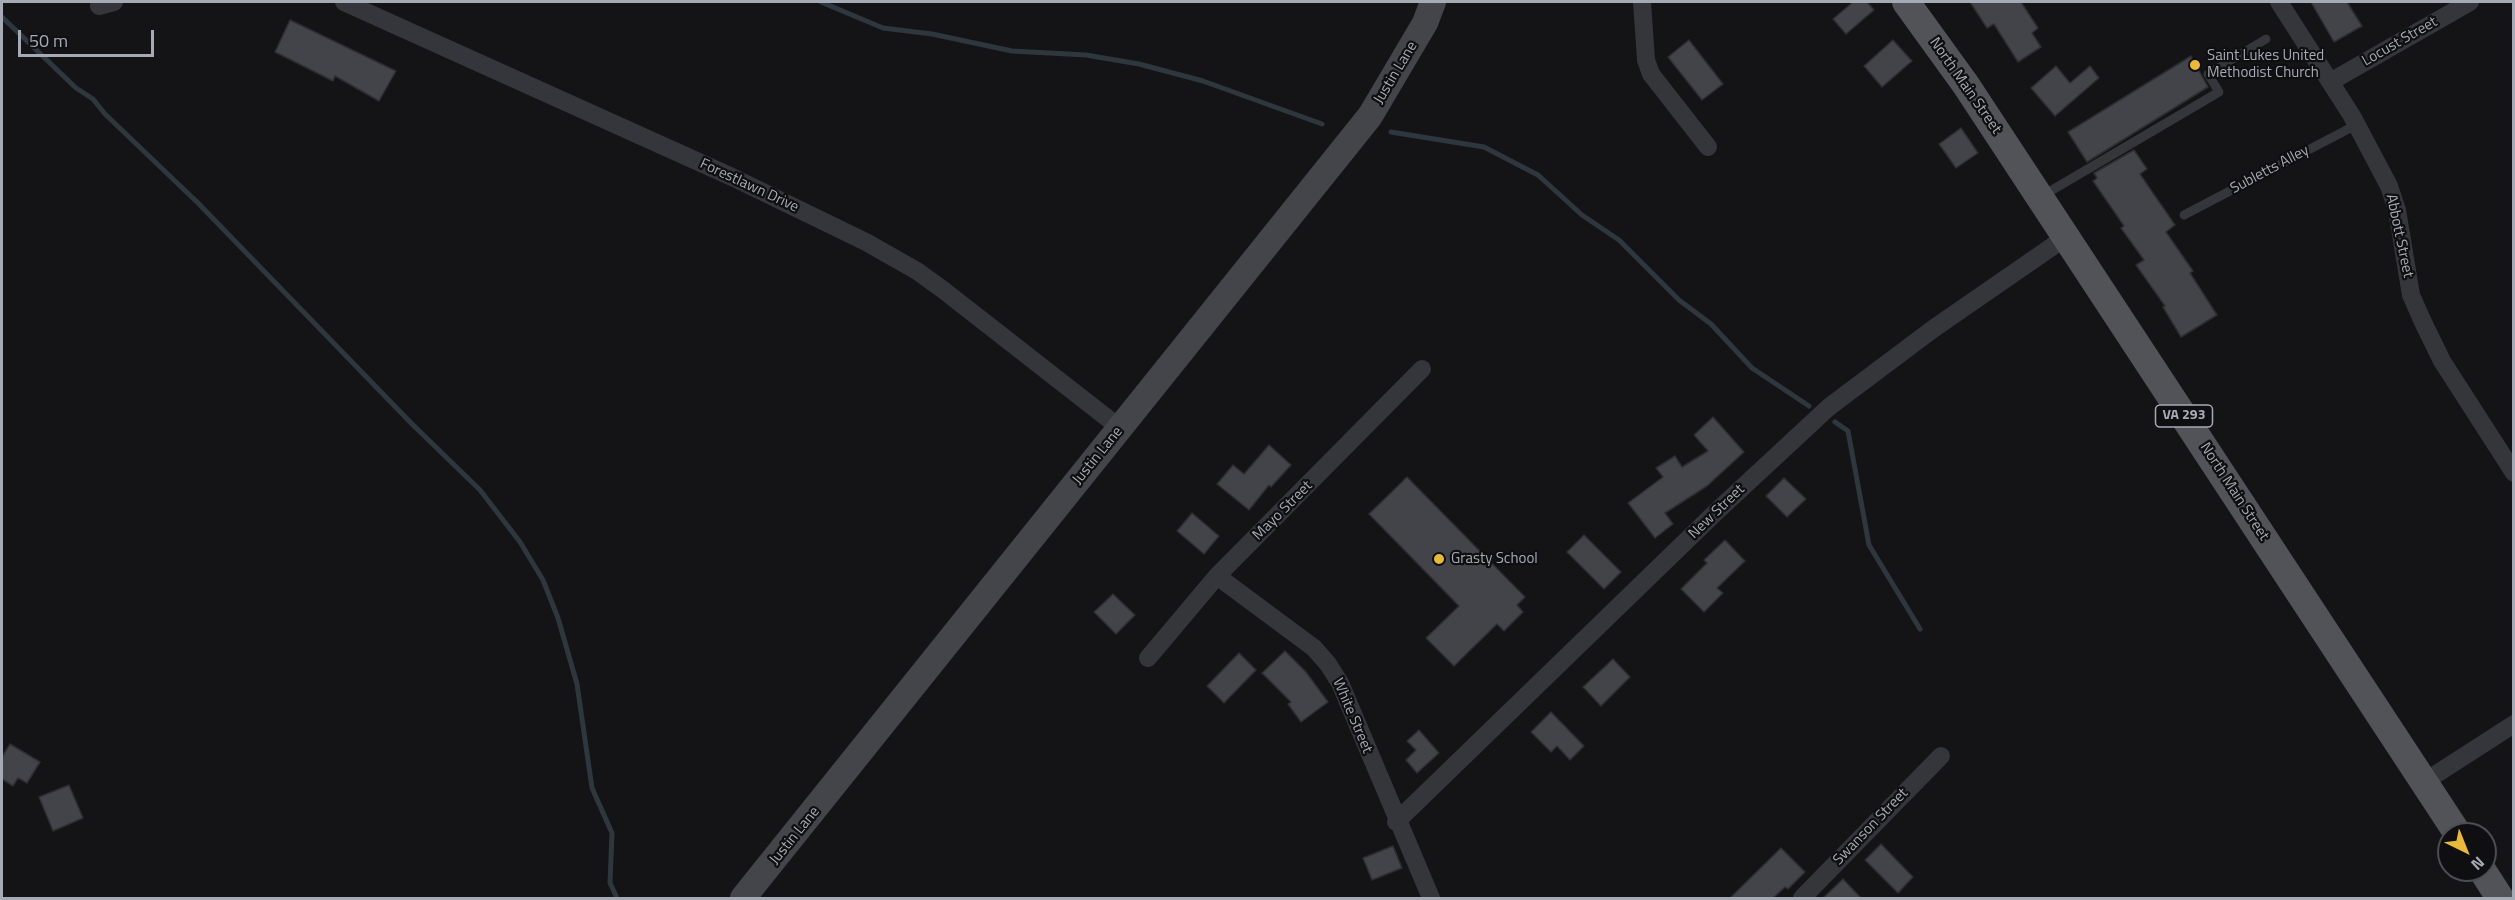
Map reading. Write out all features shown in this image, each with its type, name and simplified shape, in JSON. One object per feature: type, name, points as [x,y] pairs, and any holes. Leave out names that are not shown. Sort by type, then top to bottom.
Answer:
[{"type":"main road","name":"Justin Lane","points":[[743,898],[1370,116],[1414,43],[1433,2]]},
{"type":"main road","name":"North Main Street","points":[[1906,2],[1966,85],[2450,822]]},
{"type":"main road","points":[[2490,882],[2500,898]]},
{"type":"street","name":"Forestlawn Drive","points":[[344,2],[732,177],[866,242],[917,271],[942,289],[1120,428]]},
{"type":"street","points":[[1642,2],[1646,60],[1651,74],[1708,147]]},
{"type":"street","name":"Abbott Street","points":[[2279,2],[2356,125],[2389,186],[2397,210],[2412,295],[2421,320],[2442,361],[2514,473]]},
{"type":"street","name":"Locust Street","points":[[2330,82],[2470,2]]},
{"type":"street","name":"New Street","points":[[1396,822],[1717,511],[1829,407],[1933,328],[2066,237]]},
{"type":"street","name":"Mayo Street","points":[[1148,658],[1217,576],[1422,369]]},
{"type":"street","name":"White Street","points":[[1217,576],[1314,648],[1328,664],[1340,683],[1396,822],[1431,898]]},
{"type":"street","points":[[2424,782],[2514,724]]},
{"type":"street","name":"Swanson Street","points":[[1802,898],[1941,756]]},
{"type":"lane","points":[[2040,197],[2219,92],[2208,74],[2266,39]]},
{"type":"lane","name":"Subletts Alley","points":[[2184,215],[2356,125]]},
{"type":"building","points":[[1853,2],[1867,2],[1874,10],[1846,34],[1833,19]]},
{"type":"building","points":[[1970,2],[2021,2],[2038,28],[2032,33],[2041,47],[2018,62],[1994,24],[1987,28]]},
{"type":"building","points":[[2311,2],[2347,2],[2362,26],[2334,42]]},
{"type":"building","points":[[290,20],[396,71],[379,101],[335,76],[333,81],[275,52]]},
{"type":"building","points":[[1689,40],[1723,84],[1702,100],[1668,57]]},
{"type":"building","points":[[1893,40],[1912,61],[1882,87],[1864,66]]},
{"type":"building","points":[[2191,56],[2208,87],[2087,162],[2068,132]]},
{"type":"building","points":[[2056,66],[2070,83],[2090,66],[2099,78],[2055,116],[2031,88]]},
{"type":"building","points":[[1961,128],[1978,153],[1956,168],[1939,144]]},
{"type":"building","points":[[2134,150],[2147,169],[2140,174],[2175,225],[2166,232],[2193,271],[2190,273],[2217,315],[2181,337],[2163,307],[2165,306],[2136,265],[2144,260],[2121,228],[2124,226],[2093,181],[2097,178],[2094,173]]},
{"type":"building","points":[[1713,417],[1744,452],[1707,486],[1665,513],[1673,524],[1655,538],[1628,503],[1663,477],[1656,468],[1675,456],[1682,467],[1708,451],[1694,435]]},
{"type":"building","points":[[1269,445],[1291,465],[1271,487],[1269,485],[1249,510],[1217,484],[1233,465],[1244,474]]},
{"type":"building","points":[[1407,477],[1525,597],[1517,605],[1523,612],[1504,631],[1497,624],[1454,666],[1426,638],[1459,606],[1369,514]]},
{"type":"building","points":[[1784,478],[1806,499],[1787,517],[1766,496]]},
{"type":"building","points":[[1192,513],[1219,536],[1204,554],[1177,531]]},
{"type":"building","points":[[1584,535],[1621,572],[1604,589],[1567,552]]},
{"type":"building","points":[[1725,540],[1745,561],[1717,588],[1723,593],[1704,612],[1681,589],[1707,563],[1704,560]]},
{"type":"building","points":[[1113,594],[1135,615],[1116,634],[1094,612]]},
{"type":"building","points":[[1285,651],[1306,672],[1328,702],[1301,722],[1288,704],[1291,702],[1262,673]]},
{"type":"building","points":[[1239,653],[1256,670],[1224,703],[1207,686]]},
{"type":"building","points":[[1613,659],[1630,677],[1601,706],[1583,687]]},
{"type":"building","points":[[1551,712],[1584,746],[1570,760],[1557,746],[1551,752],[1531,732]]},
{"type":"building","points":[[1419,730],[1439,753],[1417,773],[1406,760],[1416,750],[1407,741]]},
{"type":"building","points":[[10,744],[40,762],[27,783],[18,778],[13,786],[2,779],[2,757]]},
{"type":"building","points":[[69,785],[83,818],[53,831],[39,797]]},
{"type":"building","points":[[1881,844],[1913,877],[1898,893],[1865,860]]},
{"type":"building","points":[[1393,846],[1402,868],[1372,880],[1363,858]]},
{"type":"building","points":[[1781,848],[1805,872],[1788,889],[1785,887],[1773,898],[1730,898]]},
{"type":"building","points":[[1843,879],[1861,898],[1823,898]]},
{"type":"waterway","points":[[821,2],[883,28],[932,34],[1012,51],[1086,55],[1139,64],[1203,81],[1322,124]]},
{"type":"waterway","points":[[2,17],[76,88],[93,99],[105,114],[198,203],[412,424],[480,490],[520,542],[543,580],[558,618],[577,684],[592,788],[612,833],[610,883],[617,898]]},
{"type":"waterway","points":[[1391,132],[1484,147],[1538,175],[1582,215],[1619,240],[1679,300],[1711,324],[1752,368],[1809,406]]},
{"type":"waterway","points":[[1835,422],[1848,431],[1869,545],[1920,629]]},
{"type":"place","name":"Saint Lukes United Methodist Church","points":[[2195,65]]},
{"type":"place","name":"Grasty School","points":[[1439,559]]}]
